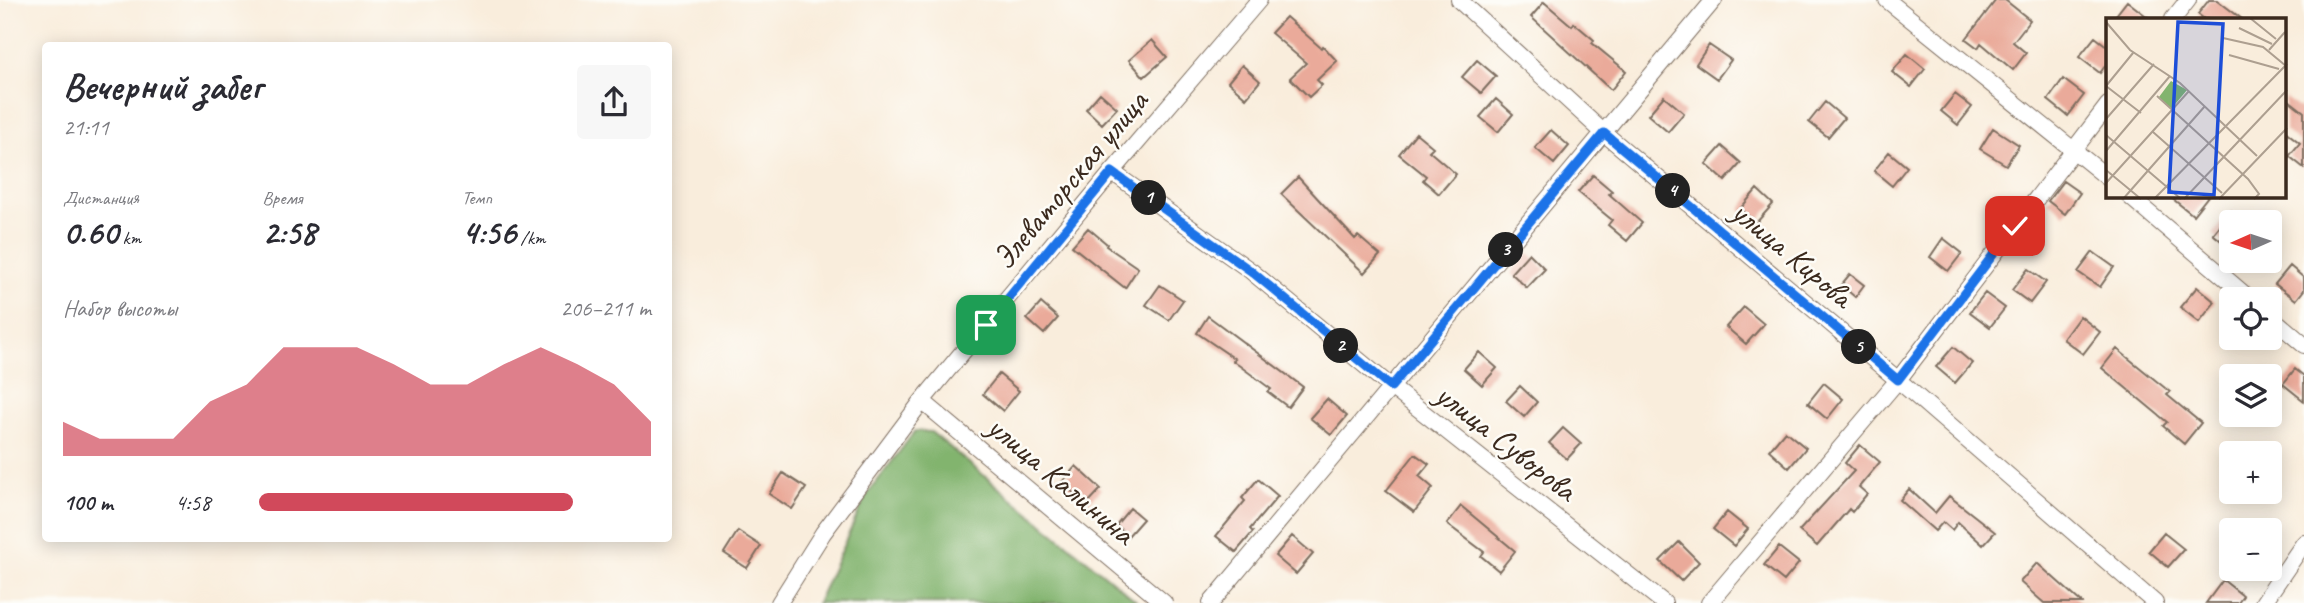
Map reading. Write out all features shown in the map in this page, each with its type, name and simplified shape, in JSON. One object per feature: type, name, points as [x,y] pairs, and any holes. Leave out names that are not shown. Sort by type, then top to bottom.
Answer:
[{"type":"street","name":"Элеваторская улица","points":[[779,603],[823,533],[922,401],[1259,0]]},
{"type":"street","name":"улица Кирова","points":[[1459,0],[1604,133],[1898,380],[2155,603]]},
{"type":"street","points":[[1211,603],[1714,0]]},
{"type":"street","points":[[1886,0],[2106,176]]},
{"type":"street","points":[[2174,18],[2188,0]]},
{"type":"street","points":[[1709,603],[1898,380],[2106,108]]},
{"type":"street","name":"улица Суворова","points":[[1112,172],[1251,271],[1391,387],[1664,603]]},
{"type":"street","points":[[2131,198],[2236,287]]},
{"type":"street","points":[[2282,326],[2304,345]]},
{"type":"street","name":"улица Калинина","points":[[922,401],[1164,603]]},
{"type":"street","points":[[2263,603],[2304,543]]},
{"type":"green space","points":[[915,431],[931,432],[1139,603],[817,603],[866,496]]},
{"type":"building","points":[[1996,0],[2005,0],[2030,20],[2013,42],[2026,53],[2013,70],[1981,43],[1978,48],[1966,39]]},
{"type":"building","points":[[2209,0],[2217,0],[2241,18],[2203,18],[2198,14]]},
{"type":"building","points":[[2127,1],[2149,18],[2114,18]]},
{"type":"building","points":[[1544,2],[1572,26],[1574,23],[1594,40],[1592,43],[1626,71],[1611,90],[1531,17]]},
{"type":"building","points":[[1286,17],[1321,48],[1323,46],[1337,61],[1317,80],[1322,85],[1309,97],[1290,78],[1306,63],[1271,33]]},
{"type":"building","points":[[2095,37],[2106,45],[2106,65],[2100,73],[2079,57]]},
{"type":"building","points":[[1152,40],[1167,57],[1144,77],[1129,60]]},
{"type":"building","points":[[1709,45],[1731,60],[1717,79],[1696,64]]},
{"type":"building","points":[[1907,54],[1925,69],[1911,87],[1892,72]]},
{"type":"building","points":[[1477,60],[1496,76],[1481,93],[1462,77]]},
{"type":"building","points":[[1242,65],[1260,81],[1246,98],[1228,82]]},
{"type":"building","points":[[2063,79],[2084,95],[2068,116],[2048,100]]},
{"type":"building","points":[[1100,93],[1117,108],[1102,124],[1086,109]]},
{"type":"building","points":[[1955,94],[1972,107],[1958,125],[1941,111]]},
{"type":"building","points":[[1664,96],[1684,113],[1668,132],[1648,115]]},
{"type":"building","points":[[2286,98],[2304,112],[2304,168],[2289,156],[2300,143],[2286,132]]},
{"type":"building","points":[[1496,99],[1513,114],[1498,132],[1480,117]]},
{"type":"building","points":[[1825,102],[1844,118],[1828,137],[1809,122]]},
{"type":"building","points":[[1993,128],[2019,145],[2006,165],[1980,149]]},
{"type":"building","points":[[1551,130],[1569,146],[1554,164],[1535,148]]},
{"type":"building","points":[[1416,133],[1433,147],[1429,151],[1456,174],[1439,194],[1423,180],[1426,176],[1399,154]]},
{"type":"building","points":[[1722,146],[1741,163],[1725,181],[1706,164]]},
{"type":"building","points":[[1889,152],[1907,167],[1892,186],[1874,171]]},
{"type":"building","points":[[1593,175],[1612,191],[1609,194],[1642,223],[1627,241],[1608,225],[1612,220],[1578,192]]},
{"type":"building","points":[[1298,177],[1355,239],[1358,236],[1380,255],[1364,273],[1281,194]]},
{"type":"building","points":[[2063,181],[2080,193],[2065,214],[2048,201]]},
{"type":"building","points":[[1757,189],[1773,204],[1756,223],[1740,209]]},
{"type":"building","points":[[2172,198],[2206,198],[2193,215]]},
{"type":"building","points":[[2219,227],[2219,239],[2213,234]]},
{"type":"building","points":[[1088,228],[1107,244],[1106,246],[1138,268],[1125,288],[1072,246]]},
{"type":"building","points":[[1943,238],[1962,253],[1948,271],[1930,257]]},
{"type":"building","points":[[2093,252],[2114,267],[2100,287],[2078,272]]},
{"type":"building","points":[[1529,253],[1545,269],[1527,288],[1511,273]]},
{"type":"building","points":[[2290,266],[2304,278],[2304,290],[2296,300],[2275,284]]},
{"type":"building","points":[[2028,269],[2046,282],[2030,303],[2012,290]]},
{"type":"building","points":[[1850,274],[1864,285],[1855,297],[1841,285]]},
{"type":"building","points":[[1160,285],[1183,300],[1169,320],[1146,305]]},
{"type":"building","points":[[2197,287],[2215,302],[2199,322],[2180,307]]},
{"type":"building","points":[[1985,293],[2005,308],[1990,327],[1970,312]]},
{"type":"building","points":[[1041,303],[1058,318],[1044,334],[1027,319]]},
{"type":"building","points":[[1744,307],[1764,324],[1746,344],[1726,327]]},
{"type":"building","points":[[1208,316],[1303,387],[1288,407],[1268,392],[1271,389],[1233,361],[1235,359],[1197,333]]},
{"type":"building","points":[[2080,316],[2100,332],[2083,354],[2063,339]]},
{"type":"building","points":[[1953,347],[1972,363],[1955,383],[1936,367]]},
{"type":"building","points":[[2117,349],[2170,392],[2167,395],[2201,423],[2184,444],[2163,426],[2167,422],[2102,368]]},
{"type":"building","points":[[1479,352],[1497,368],[1482,385],[1464,369]]},
{"type":"building","points":[[2295,369],[2304,376],[2304,401],[2283,384]]},
{"type":"building","points":[[999,374],[1019,391],[1003,411],[983,394]]},
{"type":"building","points":[[1824,383],[1843,399],[1827,419],[1808,403]]},
{"type":"building","points":[[1520,386],[1537,402],[1524,417],[1506,401]]},
{"type":"building","points":[[1327,399],[1347,416],[1331,435],[1310,418]]},
{"type":"building","points":[[1563,428],[1581,444],[1567,459],[1549,443]]},
{"type":"building","points":[[1785,431],[1806,448],[1789,468],[1769,450]]},
{"type":"building","points":[[1860,445],[1880,462],[1859,487],[1867,494],[1852,512],[1849,509],[1817,546],[1799,531],[1854,471],[1845,463]]},
{"type":"building","points":[[1415,454],[1429,464],[1419,476],[1433,488],[1414,512],[1386,491]]},
{"type":"building","points":[[1076,466],[1101,489],[1086,505],[1062,482]]},
{"type":"building","points":[[783,473],[806,488],[792,509],[769,494]]},
{"type":"building","points":[[1258,479],[1278,496],[1250,529],[1253,532],[1236,552],[1216,536],[1245,501],[1242,498]]},
{"type":"building","points":[[1909,489],[1935,513],[1949,496],[1995,532],[1983,545],[1958,522],[1952,530],[1943,522],[1935,531],[1900,500]]},
{"type":"building","points":[[1461,506],[1515,551],[1499,571],[1481,556],[1484,552],[1447,524]]},
{"type":"building","points":[[1130,508],[1143,519],[1128,536],[1116,525]]},
{"type":"building","points":[[1727,512],[1748,529],[1734,546],[1713,529]]},
{"type":"building","points":[[738,531],[761,546],[747,568],[724,553]]},
{"type":"building","points":[[2164,533],[2184,549],[2168,567],[2149,551]]},
{"type":"building","points":[[1292,536],[1313,554],[1296,574],[1275,556]]},
{"type":"building","points":[[1679,542],[1699,562],[1681,581],[1660,561]]},
{"type":"building","points":[[1779,547],[1799,563],[1784,581],[1764,565]]},
{"type":"building","points":[[2037,563],[2082,603],[2044,603],[2020,582]]},
{"type":"building","points":[[2222,581],[2243,596],[2238,603],[2206,603]]},
{"type":"route","points":[[986,325],[1112,172],[1251,271],[1391,387],[1604,133],[1898,380],[2015,226]]}]
